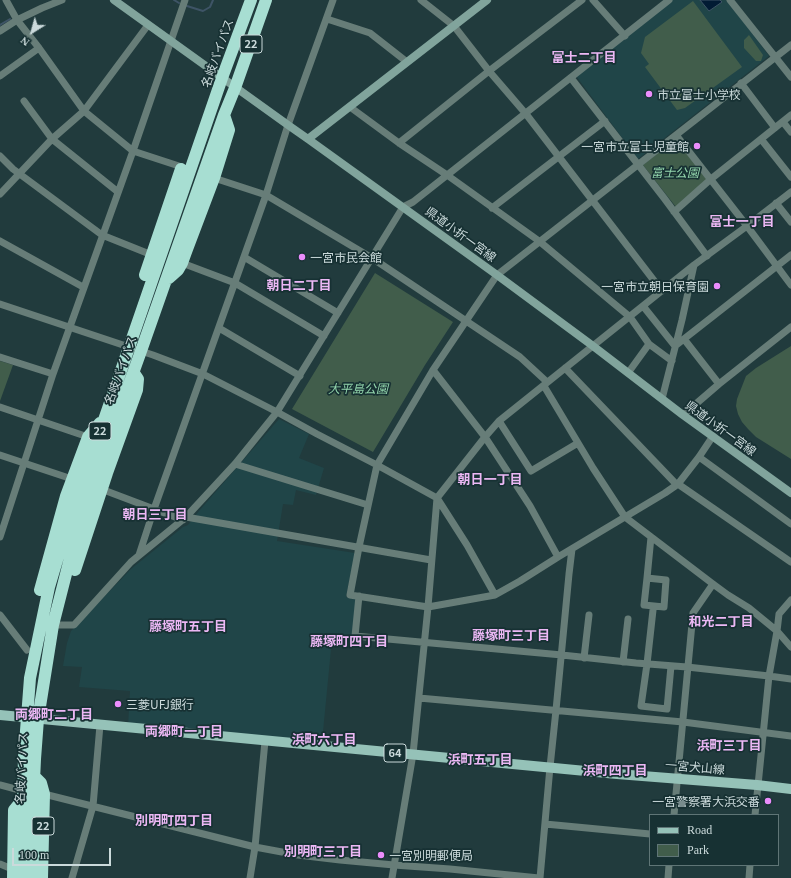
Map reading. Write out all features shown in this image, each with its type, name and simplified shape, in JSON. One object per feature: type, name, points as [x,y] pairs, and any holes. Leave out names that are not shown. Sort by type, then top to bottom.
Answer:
[{"type":"highway","name":"22","points":[[228,59],[226,52],[227,44],[242,0]]},
{"type":"highway","name":"名岐バイパス","points":[[42,877],[30,678],[49,587],[71,513],[137,326],[228,59],[251,0]]},
{"type":"highway","name":"22","points":[[265,5],[272,0]]},
{"type":"highway","name":"名岐バイパス","points":[[21,878],[23,795],[33,719],[53,625],[79,523],[142,351],[224,115],[265,5]]},
{"type":"highway","name":"22","points":[[166,280],[178,270],[184,258],[214,178],[229,130],[224,115]]},
{"type":"highway","name":"22","points":[[137,326],[134,309],[152,255],[182,167],[200,140]]},
{"type":"highway","points":[[183,231],[184,258]]},
{"type":"highway","name":"22","points":[[62,590],[74,571],[101,489],[137,390],[138,380],[134,373]]},
{"type":"highway","name":"22","points":[[30,678],[26,661],[27,650],[41,583],[66,496],[88,437],[105,417]]},
{"type":"highway","points":[[104,454],[107,473]]},
{"type":"highway","points":[[66,496],[71,513]]},
{"type":"highway","name":"22","points":[[35,777],[41,783],[44,794],[42,877]]},
{"type":"highway","name":"22","points":[[12,873],[14,810],[23,795]]},
{"type":"main road","name":"県道小折一宮線","points":[[114,0],[497,275],[683,415],[791,493]]},
{"type":"main road","points":[[308,138],[487,0]]},
{"type":"main road","name":"一宮犬山線","points":[[0,716],[791,789]]},
{"type":"street","points":[[6,0],[17,20],[84,111],[133,151],[182,167]]},
{"type":"street","points":[[0,31],[17,20],[62,0]]},
{"type":"street","points":[[0,537],[4,511],[23,463],[83,287],[133,151],[184,0]]},
{"type":"street","points":[[139,555],[266,195],[288,125],[334,0]]},
{"type":"street","points":[[421,0],[454,26],[489,71],[526,114],[662,291]]},
{"type":"street","points":[[399,143],[489,71],[582,0]]},
{"type":"street","points":[[594,0],[624,36]]},
{"type":"street","points":[[53,625],[74,625],[130,562],[184,518],[234,464],[277,412],[403,207],[413,202],[669,0]]},
{"type":"street","points":[[730,0],[791,77]]},
{"type":"street","points":[[327,19],[370,33],[407,62]]},
{"type":"street","points":[[0,194],[52,139],[84,111],[148,25]]},
{"type":"street","points":[[713,436],[678,485],[495,595],[428,607],[350,595],[377,465],[433,370],[497,275],[791,45]]},
{"type":"street","points":[[0,76],[39,48]]},
{"type":"street","points":[[571,78],[707,256]]},
{"type":"street","points":[[741,83],[775,128]]},
{"type":"street","points":[[24,101],[52,139],[118,192]]},
{"type":"street","points":[[350,107],[539,241],[630,317],[649,344],[672,361]]},
{"type":"street","points":[[674,212],[711,179],[791,115]]},
{"type":"street","points":[[492,208],[604,122]]},
{"type":"street","points":[[783,122],[791,132]]},
{"type":"street","points":[[676,135],[791,285]]},
{"type":"street","points":[[761,139],[791,177]]},
{"type":"street","points":[[0,156],[19,174],[102,235],[152,255]]},
{"type":"street","points":[[214,178],[266,195],[372,258],[520,357],[545,384],[578,443],[625,517],[713,584],[749,608],[777,631],[791,647]]},
{"type":"street","points":[[392,878],[413,754],[428,607],[436,498],[499,421],[662,291],[791,192]]},
{"type":"street","points":[[776,203],[791,222]]},
{"type":"street","points":[[0,241],[83,287]]},
{"type":"street","points":[[675,346],[791,255]]},
{"type":"street","points":[[244,257],[338,313]]},
{"type":"street","points":[[184,258],[235,283],[324,336]]},
{"type":"street","points":[[662,399],[694,266]]},
{"type":"street","points":[[0,304],[142,351],[203,374],[377,465],[436,498],[467,545],[495,595]]},
{"type":"street","points":[[643,306],[675,346]]},
{"type":"street","points":[[683,415],[719,384],[791,327]]},
{"type":"street","points":[[219,328],[300,376]]},
{"type":"street","points":[[684,339],[719,384]]},
{"type":"street","points":[[628,373],[649,344]]},
{"type":"street","points":[[0,357],[53,374]]},
{"type":"street","points":[[565,368],[678,485],[791,562]]},
{"type":"street","points":[[433,370],[485,437],[530,506],[558,557]]},
{"type":"street","points":[[0,407],[88,437]]},
{"type":"street","points":[[499,421],[531,471],[578,443]]},
{"type":"street","points":[[0,455],[72,479]]},
{"type":"street","points":[[699,457],[791,524]]},
{"type":"street","points":[[234,464],[368,505]]},
{"type":"street","points":[[101,489],[154,509],[184,518],[431,560]]},
{"type":"street","points":[[647,578],[666,580],[664,607],[644,605],[651,537]]},
{"type":"street","points":[[44,794],[254,847],[298,855],[333,860],[540,878],[572,549]]},
{"type":"street","points":[[674,814],[693,613],[713,584]]},
{"type":"street","points":[[359,596],[354,636],[687,667],[791,679]]},
{"type":"street","points":[[755,814],[769,676],[779,614],[791,600]]},
{"type":"street","points":[[653,610],[641,706],[667,709],[671,666]]},
{"type":"street","points":[[0,615],[27,650]]},
{"type":"street","points":[[584,658],[589,615]]},
{"type":"street","points":[[623,662],[628,619]]},
{"type":"street","points":[[419,698],[683,722],[791,736]]},
{"type":"street","points":[[72,878],[93,806],[100,725]]},
{"type":"street","points":[[250,878],[265,741]]},
{"type":"street","points":[[0,785],[23,795]]},
{"type":"street","points":[[545,824],[649,834]]},
{"type":"street","points":[[0,864],[12,873]]},
{"type":"street","points":[[668,878],[669,866]]},
{"type":"street","points":[[749,878],[750,866]]},
{"type":"shaded area","points":[[672,0],[727,0],[769,56],[638,159],[576,76]]},
{"type":"shaded area","points":[[700,0],[720,0],[722,2],[709,11]]},
{"type":"shaded area","points":[[279,419],[309,434],[299,458],[324,468],[316,495],[296,490],[293,505],[283,504],[277,541],[355,553],[346,597],[356,598],[352,640],[332,639],[322,742],[128,727],[130,691],[79,687],[82,667],[63,666],[67,643],[71,631],[131,569],[183,527],[188,525]]},
{"type":"green space","points":[[693,1],[742,67],[685,108],[677,110],[645,67],[649,64],[641,53],[645,37]]},
{"type":"green space","points":[[749,35],[763,55],[761,61],[756,61],[744,48],[744,40]]},
{"type":"green space","name":"富士公園","points":[[676,139],[707,179],[676,207],[643,165]]},
{"type":"green space","name":"大平島公園","points":[[375,273],[453,322],[425,365],[373,452],[292,409]]},
{"type":"green space","points":[[791,346],[791,459],[756,437],[742,422],[736,406],[737,399],[746,376]]},
{"type":"green space","points":[[0,361],[13,365],[0,401]]},
{"type":"waterway","points":[[174,0],[179,3]]},
{"type":"waterway","points":[[187,6],[203,11],[210,7],[213,0]]},
{"type":"waterway","points":[[0,25],[10,19]]},
{"type":"place","name":"市立富士小学校","points":[[649,94]]},
{"type":"place","name":"一宮市立富士児童館","points":[[697,146]]},
{"type":"place","name":"一宮市民会館","points":[[302,257]]},
{"type":"place","name":"一宮市立朝日保育園","points":[[717,286]]},
{"type":"place","name":"三菱UFJ銀行","points":[[118,704]]},
{"type":"place","name":"一宮警察署大浜交番","points":[[768,801]]},
{"type":"place","name":"一宮別明郵便局","points":[[381,855]]},
{"type":"district","name":"富士二丁目","points":[[584,57]]},
{"type":"district","name":"富士一丁目","points":[[742,221]]},
{"type":"district","name":"朝日二丁目","points":[[299,285]]},
{"type":"district","name":"朝日一丁目","points":[[490,479]]},
{"type":"district","name":"朝日三丁目","points":[[155,514]]},
{"type":"district","name":"和光二丁目","points":[[721,621]]},
{"type":"district","name":"藤塚町五丁目","points":[[188,626]]},
{"type":"district","name":"藤塚町三丁目","points":[[511,635]]},
{"type":"district","name":"藤塚町四丁目","points":[[349,641]]},
{"type":"district","name":"両郷町二丁目","points":[[54,714]]},
{"type":"district","name":"両郷町一丁目","points":[[184,731]]},
{"type":"district","name":"浜町六丁目","points":[[324,739]]},
{"type":"district","name":"浜町三丁目","points":[[729,745]]},
{"type":"district","name":"浜町五丁目","points":[[480,759]]},
{"type":"district","name":"浜町四丁目","points":[[615,770]]},
{"type":"district","name":"別明町四丁目","points":[[174,820]]},
{"type":"district","name":"別明町三丁目","points":[[323,851]]}]
